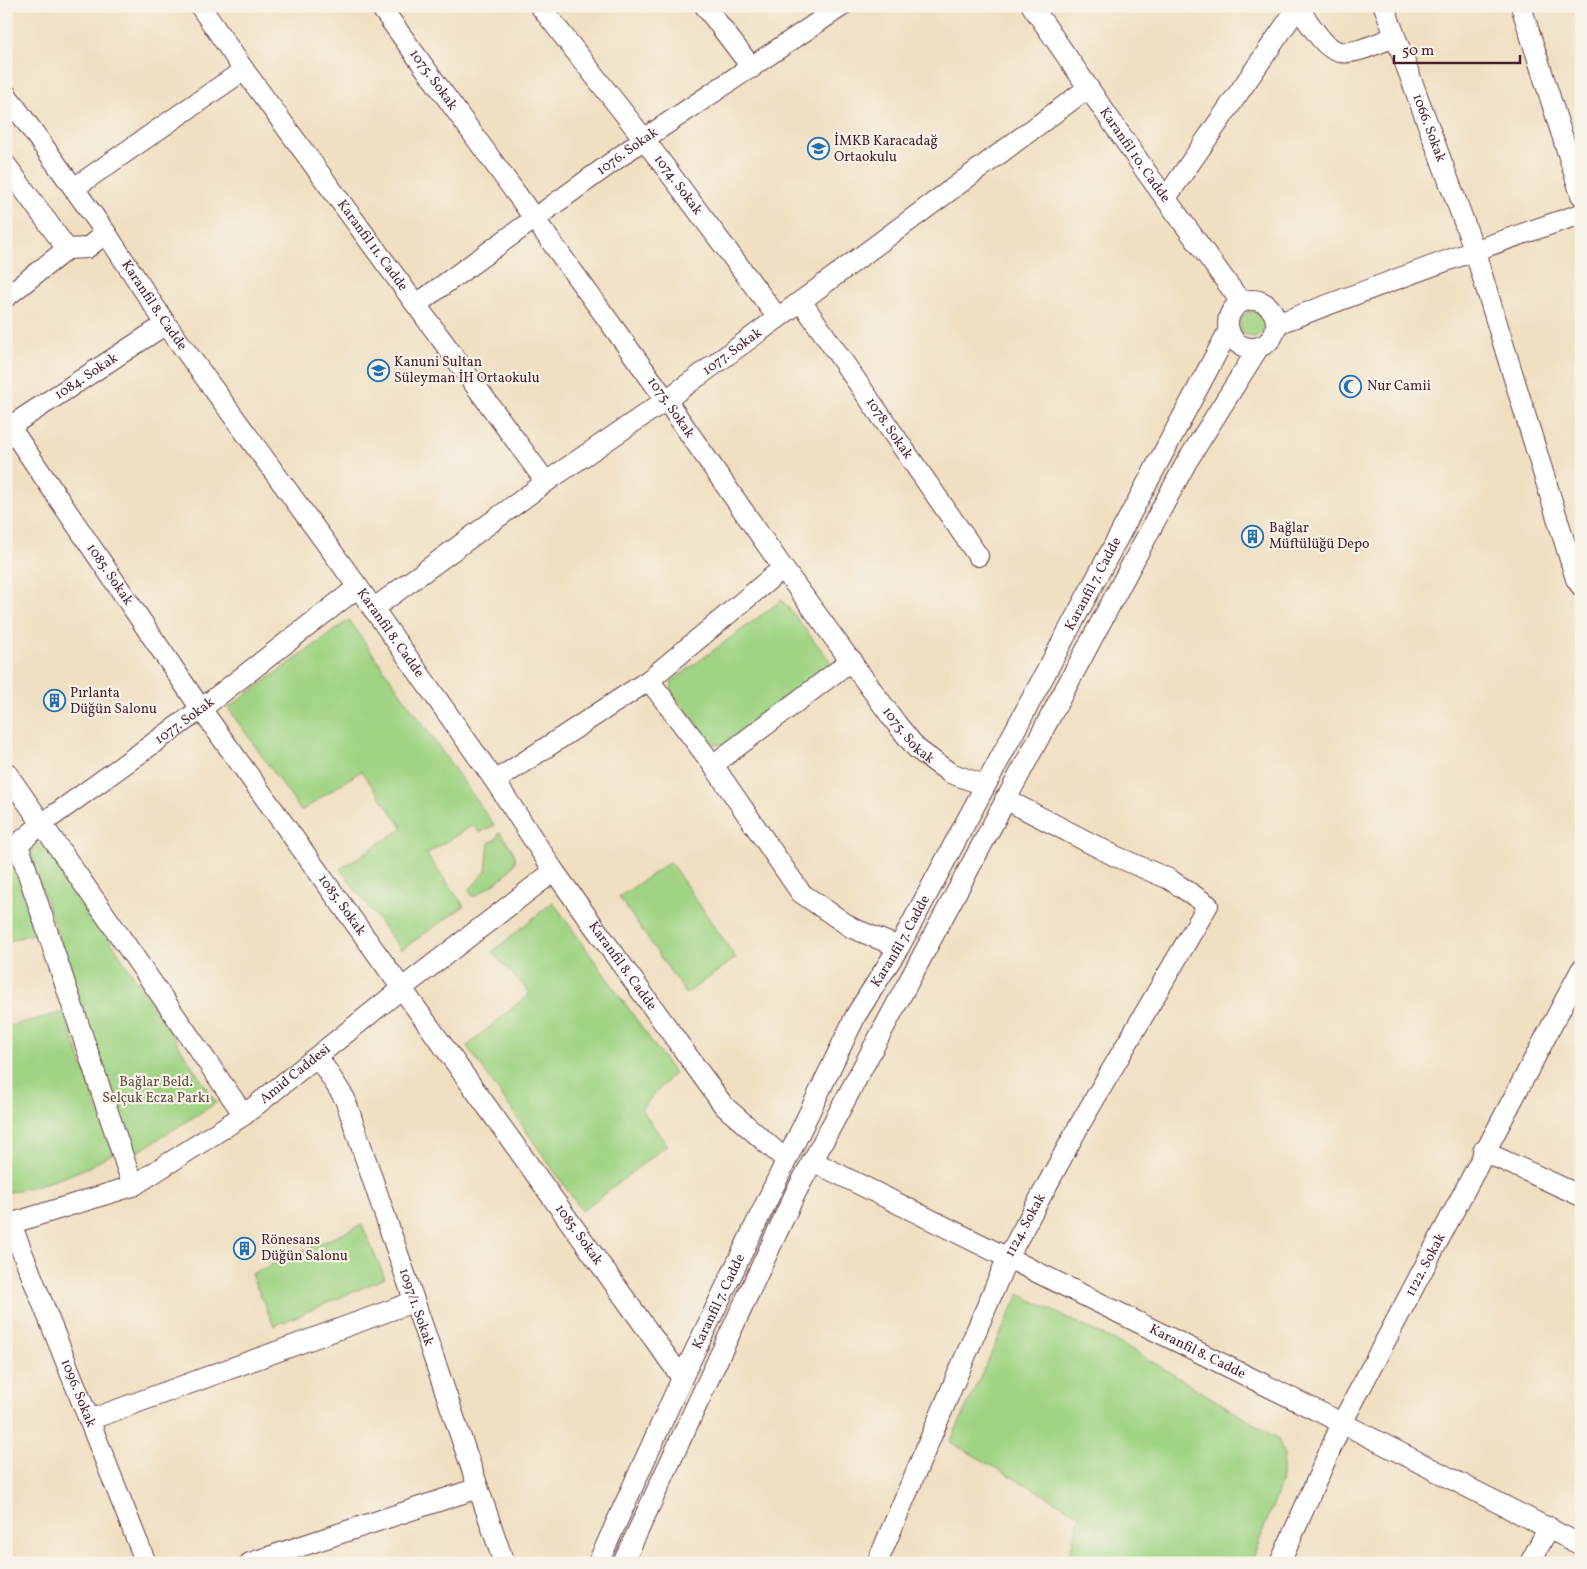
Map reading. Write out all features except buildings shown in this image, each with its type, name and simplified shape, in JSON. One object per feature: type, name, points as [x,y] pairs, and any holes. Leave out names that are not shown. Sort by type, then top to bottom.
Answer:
[{"type":"street","name":"Karanfil 11. Cadde","points":[[200,6],[244,70],[546,482]]},
{"type":"street","name":"1075. Sokak","points":[[380,6],[532,219],[666,400],[783,568],[917,749],[950,773],[984,785]]},
{"type":"street","name":"1074. Sokak","points":[[540,6],[644,139],[778,318]]},
{"type":"street","points":[[705,6],[752,68]]},
{"type":"street","name":"1076. Sokak","points":[[417,304],[644,139],[842,6]]},
{"type":"street","name":"Karanfil 10. Cadde","points":[[1032,6],[1088,88],[1241,302]]},
{"type":"street","points":[[1166,198],[1298,6],[1323,43],[1338,53],[1355,53],[1394,37]]},
{"type":"street","name":"1066. Sokak","points":[[1384,6],[1474,249],[1574,570],[1581,586]]},
{"type":"street","points":[[1521,6],[1581,195]]},
{"type":"street","points":[[74,188],[244,70]]},
{"type":"street","name":"1077. Sokak","points":[[373,609],[546,482],[666,400],[1088,88]]},
{"type":"street","name":"Karanfil 8. Cadde","points":[[6,94],[106,233],[166,324],[358,587],[495,781],[554,871],[724,1106],[786,1160]]},
{"type":"street","points":[[6,165],[67,249]]},
{"type":"street","points":[[1277,324],[1335,304],[1474,249],[1581,214]]},
{"type":"street","points":[[6,297],[67,249],[87,248],[106,233]]},
{"type":"street","points":[[1258,300],[1265,303],[1275,316],[1277,324],[1272,338],[1259,347],[1252,348],[1237,343],[1229,330],[1230,314],[1241,302],[1258,300]]},
{"type":"street","name":"1078. Sokak","points":[[801,301],[978,556]]},
{"type":"street","name":"1084. Sokak","points":[[8,428],[166,324]]},
{"type":"street","name":"Karanfil 7. Cadde","points":[[598,1563],[682,1378],[856,1014],[898,947],[1229,330]]},
{"type":"street","name":"Karanfil 7. Cadde","points":[[623,1563],[794,1194],[1186,463],[1259,347]]},
{"type":"street","name":"1085. Sokak","points":[[8,428],[201,709],[682,1378]]},
{"type":"street","points":[[495,781],[649,680],[783,568]]},
{"type":"street","name":"1077. Sokak","points":[[12,846],[201,709],[358,587]]},
{"type":"street","points":[[713,766],[852,660]]},
{"type":"street","points":[[649,680],[713,766],[800,893],[852,928],[898,947]]},
{"type":"street","points":[[6,772],[244,1115]]},
{"type":"street","name":"1124. Sokak","points":[[877,1563],[1007,1258],[1080,1124],[1208,905],[1169,879],[1115,856],[1005,799]]},
{"type":"street","points":[[12,846],[133,1186]]},
{"type":"street","name":"Amid Caddesi","points":[[8,1225],[133,1186],[244,1115],[401,989],[554,871]]},
{"type":"street","name":"1122. Sokak","points":[[1280,1563],[1342,1423],[1581,970]]},
{"type":"street","name":"1097/1. Sokak","points":[[318,1057],[345,1099],[504,1563]]},
{"type":"street","points":[[1484,1151],[1581,1196]]},
{"type":"street","name":"Karanfil 8. Cadde","points":[[812,1161],[1342,1423],[1581,1545]]},
{"type":"street","name":"1096. Sokak","points":[[8,1225],[146,1563]]},
{"type":"street","points":[[89,1420],[413,1302]]},
{"type":"street","points":[[250,1563],[478,1488]]},
{"type":"street","points":[[1530,1563],[1549,1527]]},
{"type":"green space","points":[[1253,311],[1262,315],[1266,324],[1262,333],[1253,337],[1244,333],[1240,324],[1244,315]]},
{"type":"green space","points":[[782,600],[831,662],[728,745],[713,744],[671,691],[672,681]]},
{"type":"green space","points":[[349,620],[494,825],[480,833],[473,825],[426,854],[464,906],[401,950],[340,869],[403,828],[361,771],[301,811],[228,708]]},
{"type":"green space","points":[[500,832],[514,853],[515,862],[512,868],[500,880],[473,897],[469,890],[486,871],[489,843],[496,839]]},
{"type":"green space","name":"Bağlar Beld. Selçuk Ecza Parkı","points":[[46,841],[216,1103],[133,1155],[29,851]]},
{"type":"green space","points":[[670,862],[736,958],[686,994],[619,897]]},
{"type":"green space","points":[[13,864],[35,933],[6,942],[6,866]]},
{"type":"green space","points":[[553,902],[674,1073],[641,1109],[667,1145],[582,1211],[467,1046],[530,993],[492,952]]},
{"type":"green space","points":[[64,1012],[113,1153],[75,1173],[6,1193],[6,1027]]},
{"type":"green space","points":[[362,1225],[385,1278],[274,1326],[251,1274]]},
{"type":"green space","points":[[1019,1294],[1131,1349],[1278,1438],[1284,1456],[1281,1484],[1251,1563],[1067,1563],[1080,1515],[950,1442]]},
{"type":"place","name":"İMKB Karacadağ Ortaokulu","points":[[818,149]]},
{"type":"place","name":"Kanuni Sultan Süleyman İH Ortaokulu","points":[[378,370]]},
{"type":"place","name":"Nur Camii","points":[[1351,386]]},
{"type":"place","name":"Bağlar Müftülüğü Depo","points":[[1253,536]]},
{"type":"place","name":"Pırlanta Düğün Salonu","points":[[54,701]]},
{"type":"place","name":"Rönesans Düğün Salonu","points":[[245,1248]]}]
